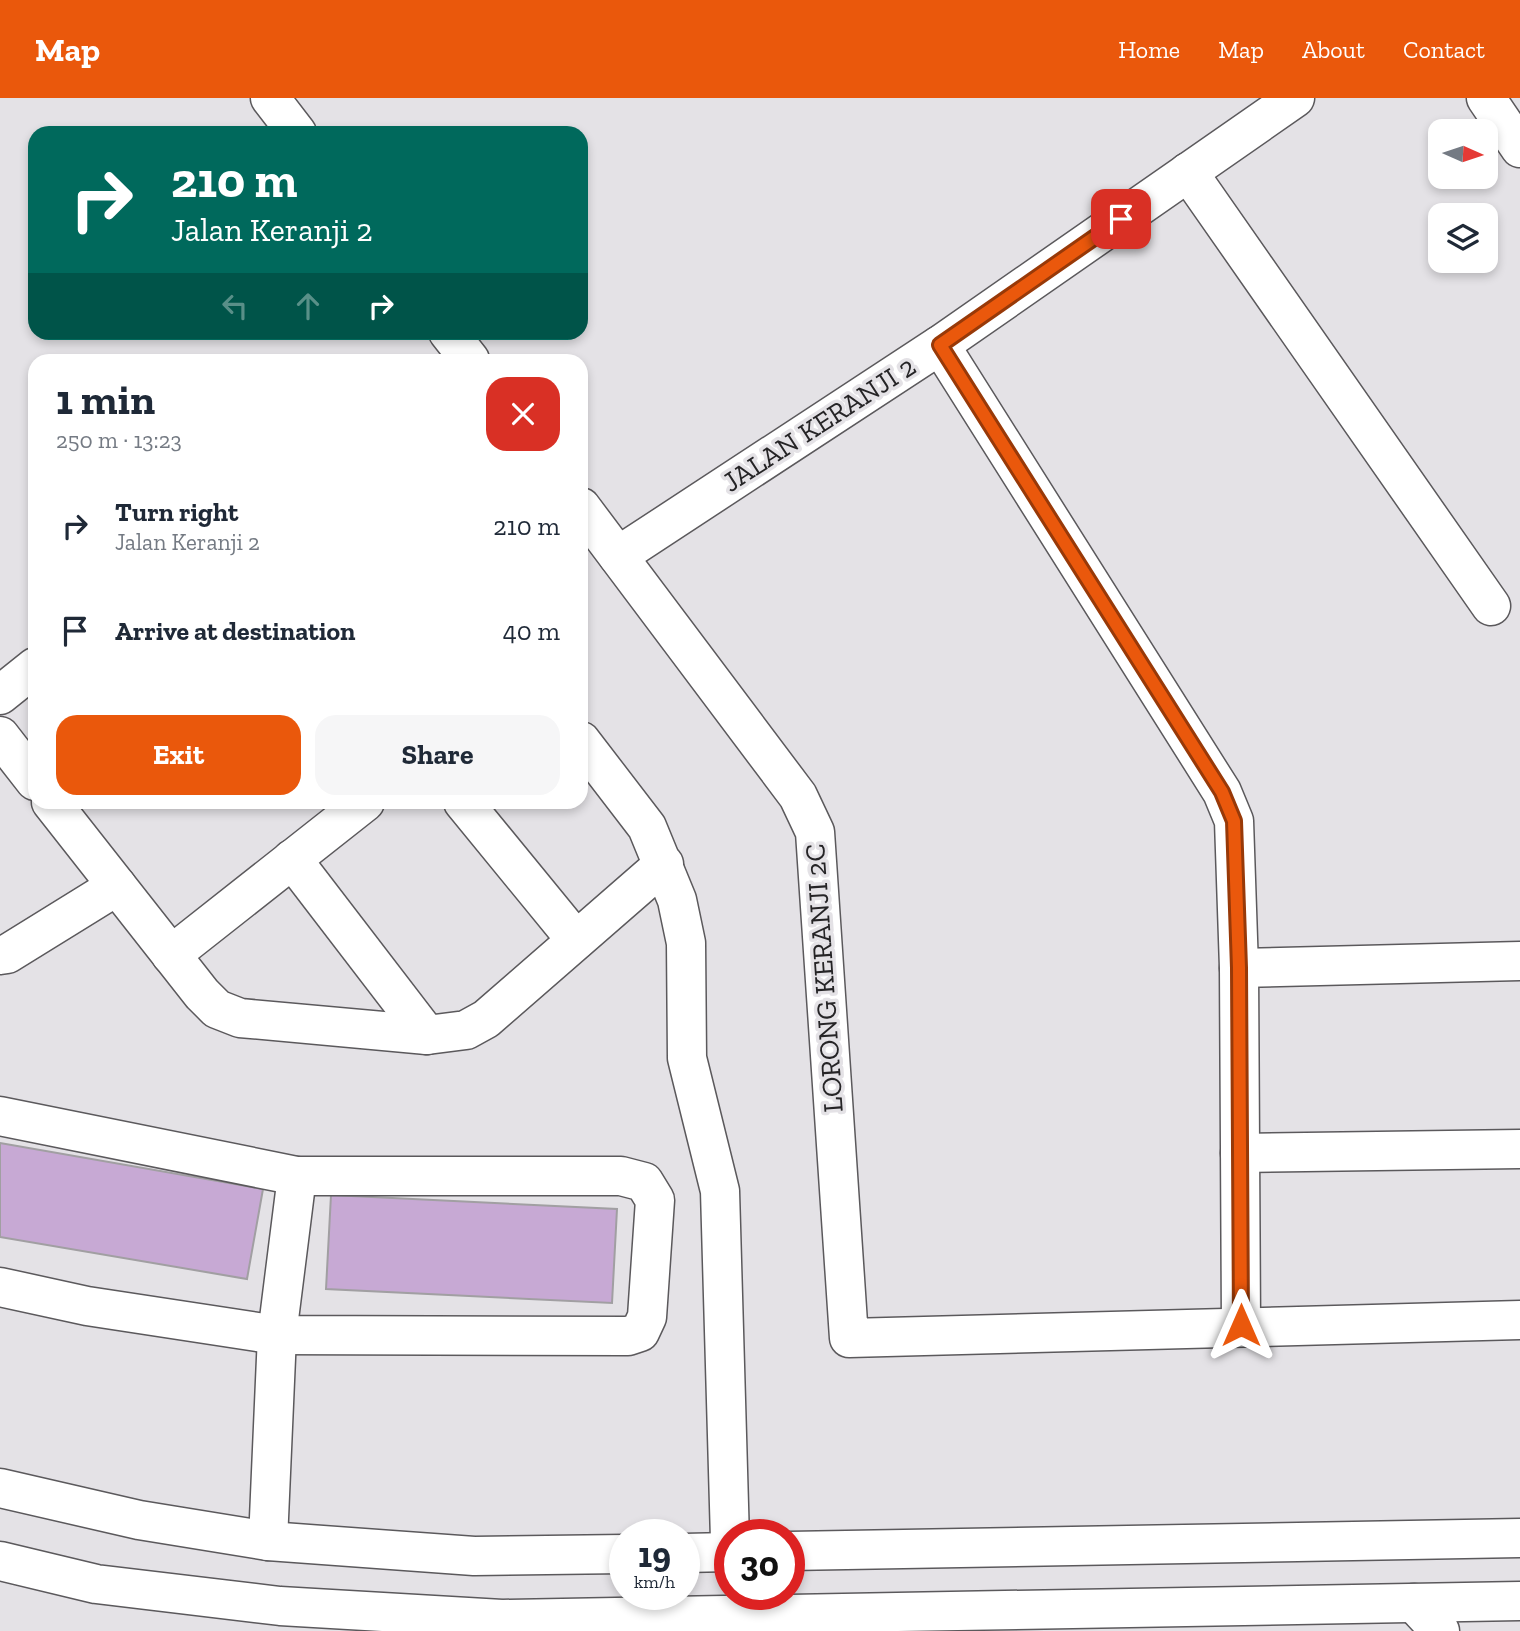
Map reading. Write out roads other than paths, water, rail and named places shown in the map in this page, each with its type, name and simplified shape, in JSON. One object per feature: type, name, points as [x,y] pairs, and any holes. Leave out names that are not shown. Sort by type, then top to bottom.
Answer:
[{"type":"street","points":[[270,98],[292,126]]},
{"type":"street","name":"JALAN KERANJI 2","points":[[618,556],[940,345],[1295,98]]},
{"type":"street","points":[[1486,98],[1520,148]]},
{"type":"street","points":[[1188,172],[1491,606]]},
{"type":"street","points":[[454,340],[465,354]]},
{"type":"street","points":[[940,345],[1222,792],[1234,821],[1239,968],[1241,1325],[1520,1320]]},
{"type":"street","name":"LORONG KERANJI 2C","points":[[588,516],[798,796],[815,832],[849,1338],[1241,1325]]},
{"type":"street","points":[[0,695],[28,673]]},
{"type":"street","points":[[0,736],[28,772]]},
{"type":"street","points":[[588,750],[648,827],[677,900],[685,943],[687,1058],[720,1191],[729,1519]]},
{"type":"street","points":[[56,809],[202,994],[218,1009],[240,1018],[427,1035],[466,1030],[485,1019],[664,864]]},
{"type":"street","points":[[171,955],[292,859],[342,809]]},
{"type":"street","points":[[469,809],[576,940]]},
{"type":"street","points":[[292,859],[427,1035]]},
{"type":"street","points":[[0,955],[7,954],[117,886]]},
{"type":"street","points":[[1239,968],[1520,961]]},
{"type":"street","points":[[0,1116],[297,1176],[621,1176],[644,1182],[655,1200],[647,1317],[640,1332],[628,1336],[277,1335],[88,1306],[0,1287]]},
{"type":"street","points":[[1240,1153],[1520,1149]]},
{"type":"street","points":[[268,1541],[277,1335],[297,1176]]},
{"type":"street","points":[[0,1488],[139,1520],[268,1541],[474,1556],[609,1554]]},
{"type":"street","points":[[805,1551],[1520,1538]]},
{"type":"street","points":[[0,1561],[96,1584],[254,1603],[502,1619],[1520,1601]]},
{"type":"street","points":[[1414,1603],[1440,1631]]}]
